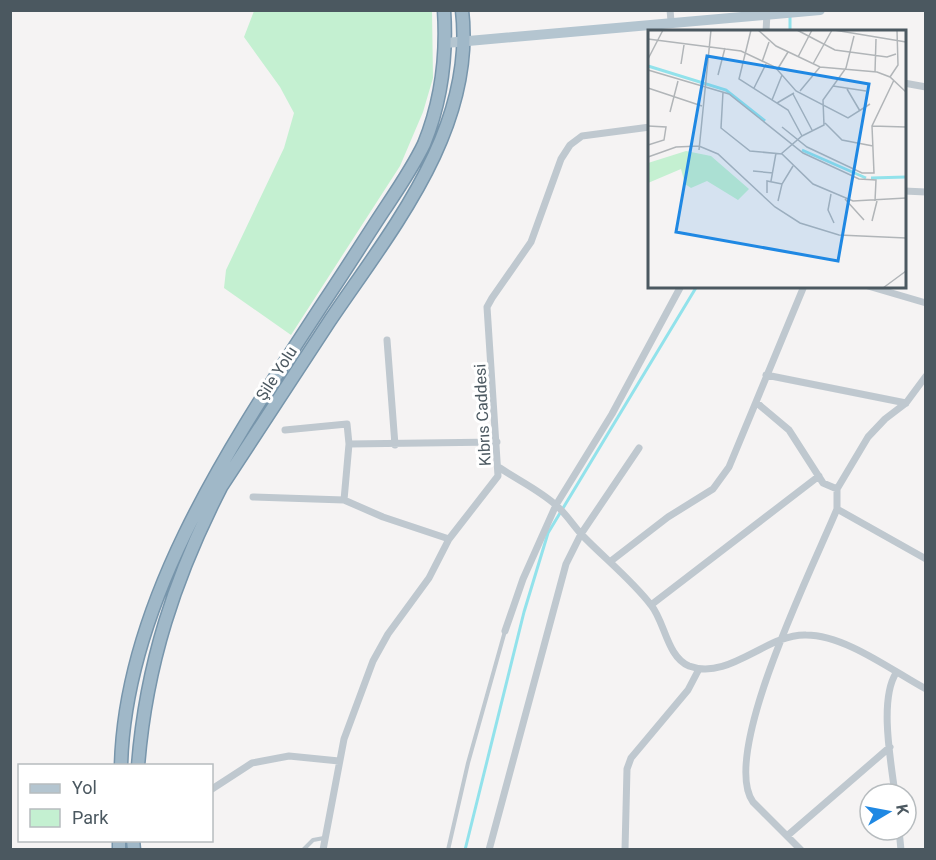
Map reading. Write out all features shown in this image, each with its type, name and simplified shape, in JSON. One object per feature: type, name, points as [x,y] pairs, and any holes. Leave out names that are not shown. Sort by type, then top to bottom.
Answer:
[{"type":"highway","name":"Şile Yolu","points":[[121,764],[124,723],[138,658],[158,597],[203,497],[304,333],[407,175],[423,144],[434,112],[446,43],[444,10]]},
{"type":"highway","name":"Şile Yolu","points":[[138,764],[148,686],[162,627],[201,526],[221,487],[411,201],[439,147],[452,111],[465,41],[462,10]]},
{"type":"main road","points":[[446,43],[671,16],[820,10]]},
{"type":"street","points":[[766,30],[770,12]]},
{"type":"street","points":[[906,83],[926,87]]},
{"type":"street","name":"Kıbrıs Caddesi","points":[[323,849],[339,760],[350,715],[373,661],[388,634],[429,578],[449,539],[494,483],[500,468],[488,307],[492,298],[531,242],[561,159],[570,145],[582,136],[648,127]]},
{"type":"street","points":[[906,191],[926,192]]},
{"type":"street","points":[[506,631],[523,579],[556,505],[612,414],[680,288]]},
{"type":"street","points":[[611,561],[668,518],[713,489],[729,467],[757,403],[765,375],[803,288]]},
{"type":"street","points":[[875,288],[926,303]]},
{"type":"street","points":[[387,340],[395,445]]},
{"type":"street","points":[[765,375],[906,403]]},
{"type":"street","points":[[801,849],[753,802],[745,784],[756,707],[780,641],[837,509],[837,489],[868,437],[885,419],[906,403],[926,376]]},
{"type":"street","points":[[757,403],[789,430],[829,488],[837,489]]},
{"type":"street","points":[[285,430],[347,424],[344,500]]},
{"type":"street","points":[[348,444],[497,442]]},
{"type":"street","points":[[489,849],[555,597],[566,564],[581,534],[639,448]]},
{"type":"street","points":[[500,468],[556,505],[581,534],[611,561],[651,605],[679,660],[699,669],[724,665],[780,641],[804,634],[825,638],[871,657],[926,689]]},
{"type":"street","points":[[651,605],[819,476]]},
{"type":"street","points":[[253,497],[344,500],[383,517],[449,539]]},
{"type":"street","points":[[837,509],[926,559]]},
{"type":"street","points":[[625,849],[627,768],[631,758],[688,690],[699,669]]},
{"type":"street","points":[[894,782],[890,747],[889,690],[896,673]]},
{"type":"street","points":[[787,836],[890,747]]},
{"type":"street","points":[[213,788],[252,763],[289,756],[339,760]]},
{"type":"lane","points":[[448,849],[468,762],[506,631]]},
{"type":"lane","points":[[303,849],[313,840],[324,838]]},
{"type":"green space","points":[[254,11],[432,11],[433,78],[423,112],[400,166],[291,335],[224,288],[226,270],[284,148],[294,113],[280,87],[244,37]]},
{"type":"waterway","points":[[790,15],[790,30]]},
{"type":"waterway","points":[[465,850],[524,612],[548,533],[696,288]]}]
